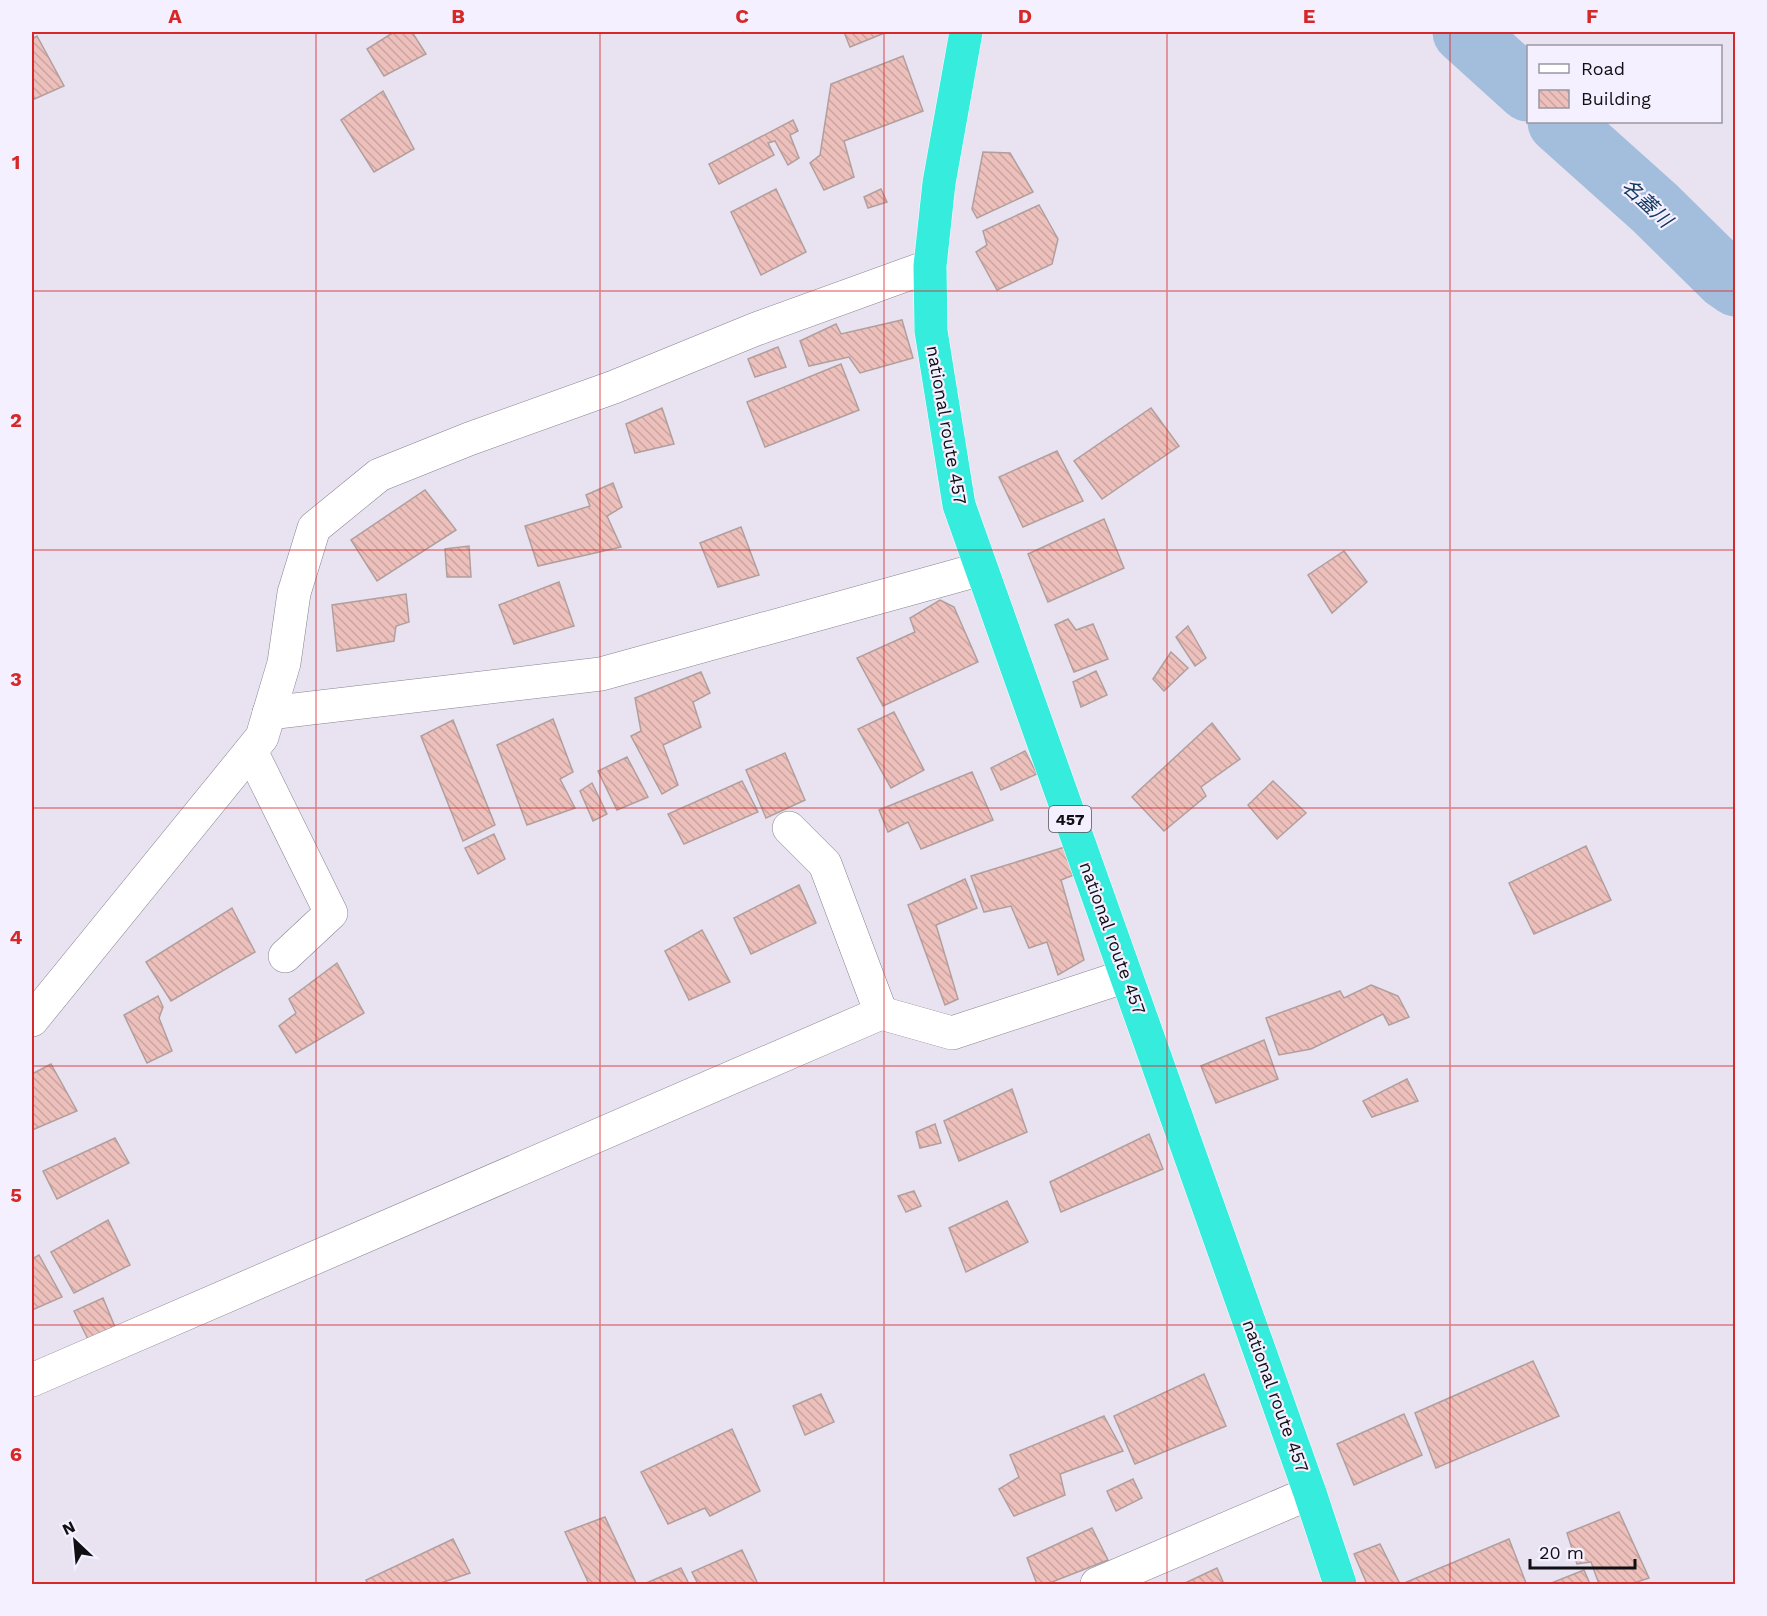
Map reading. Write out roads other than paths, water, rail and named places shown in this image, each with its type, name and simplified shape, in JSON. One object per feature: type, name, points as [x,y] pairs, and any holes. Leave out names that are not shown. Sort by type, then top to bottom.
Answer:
[{"type":"highway","name":"national route 457","points":[[966,32],[939,183],[930,266],[931,331],[959,505],[1310,1493],[1340,1584]]},
{"type":"street","points":[[32,1020],[262,737],[284,663],[294,593],[314,528],[379,475],[469,439],[614,387],[756,329],[930,266]]},
{"type":"street","points":[[269,713],[601,674],[981,569]]},
{"type":"street","points":[[251,751],[331,914],[285,956]]},
{"type":"street","points":[[789,828],[825,864],[881,1013]]},
{"type":"street","points":[[32,1380],[881,1013],[952,1033],[1126,976]]},
{"type":"street","points":[[1097,1584],[1310,1493]]},
{"type":"waterway","name":"名蓋川","points":[[1464,32],[1527,89]]},
{"type":"waterway","name":"名蓋川","points":[[1560,123],[1736,285]]}]
